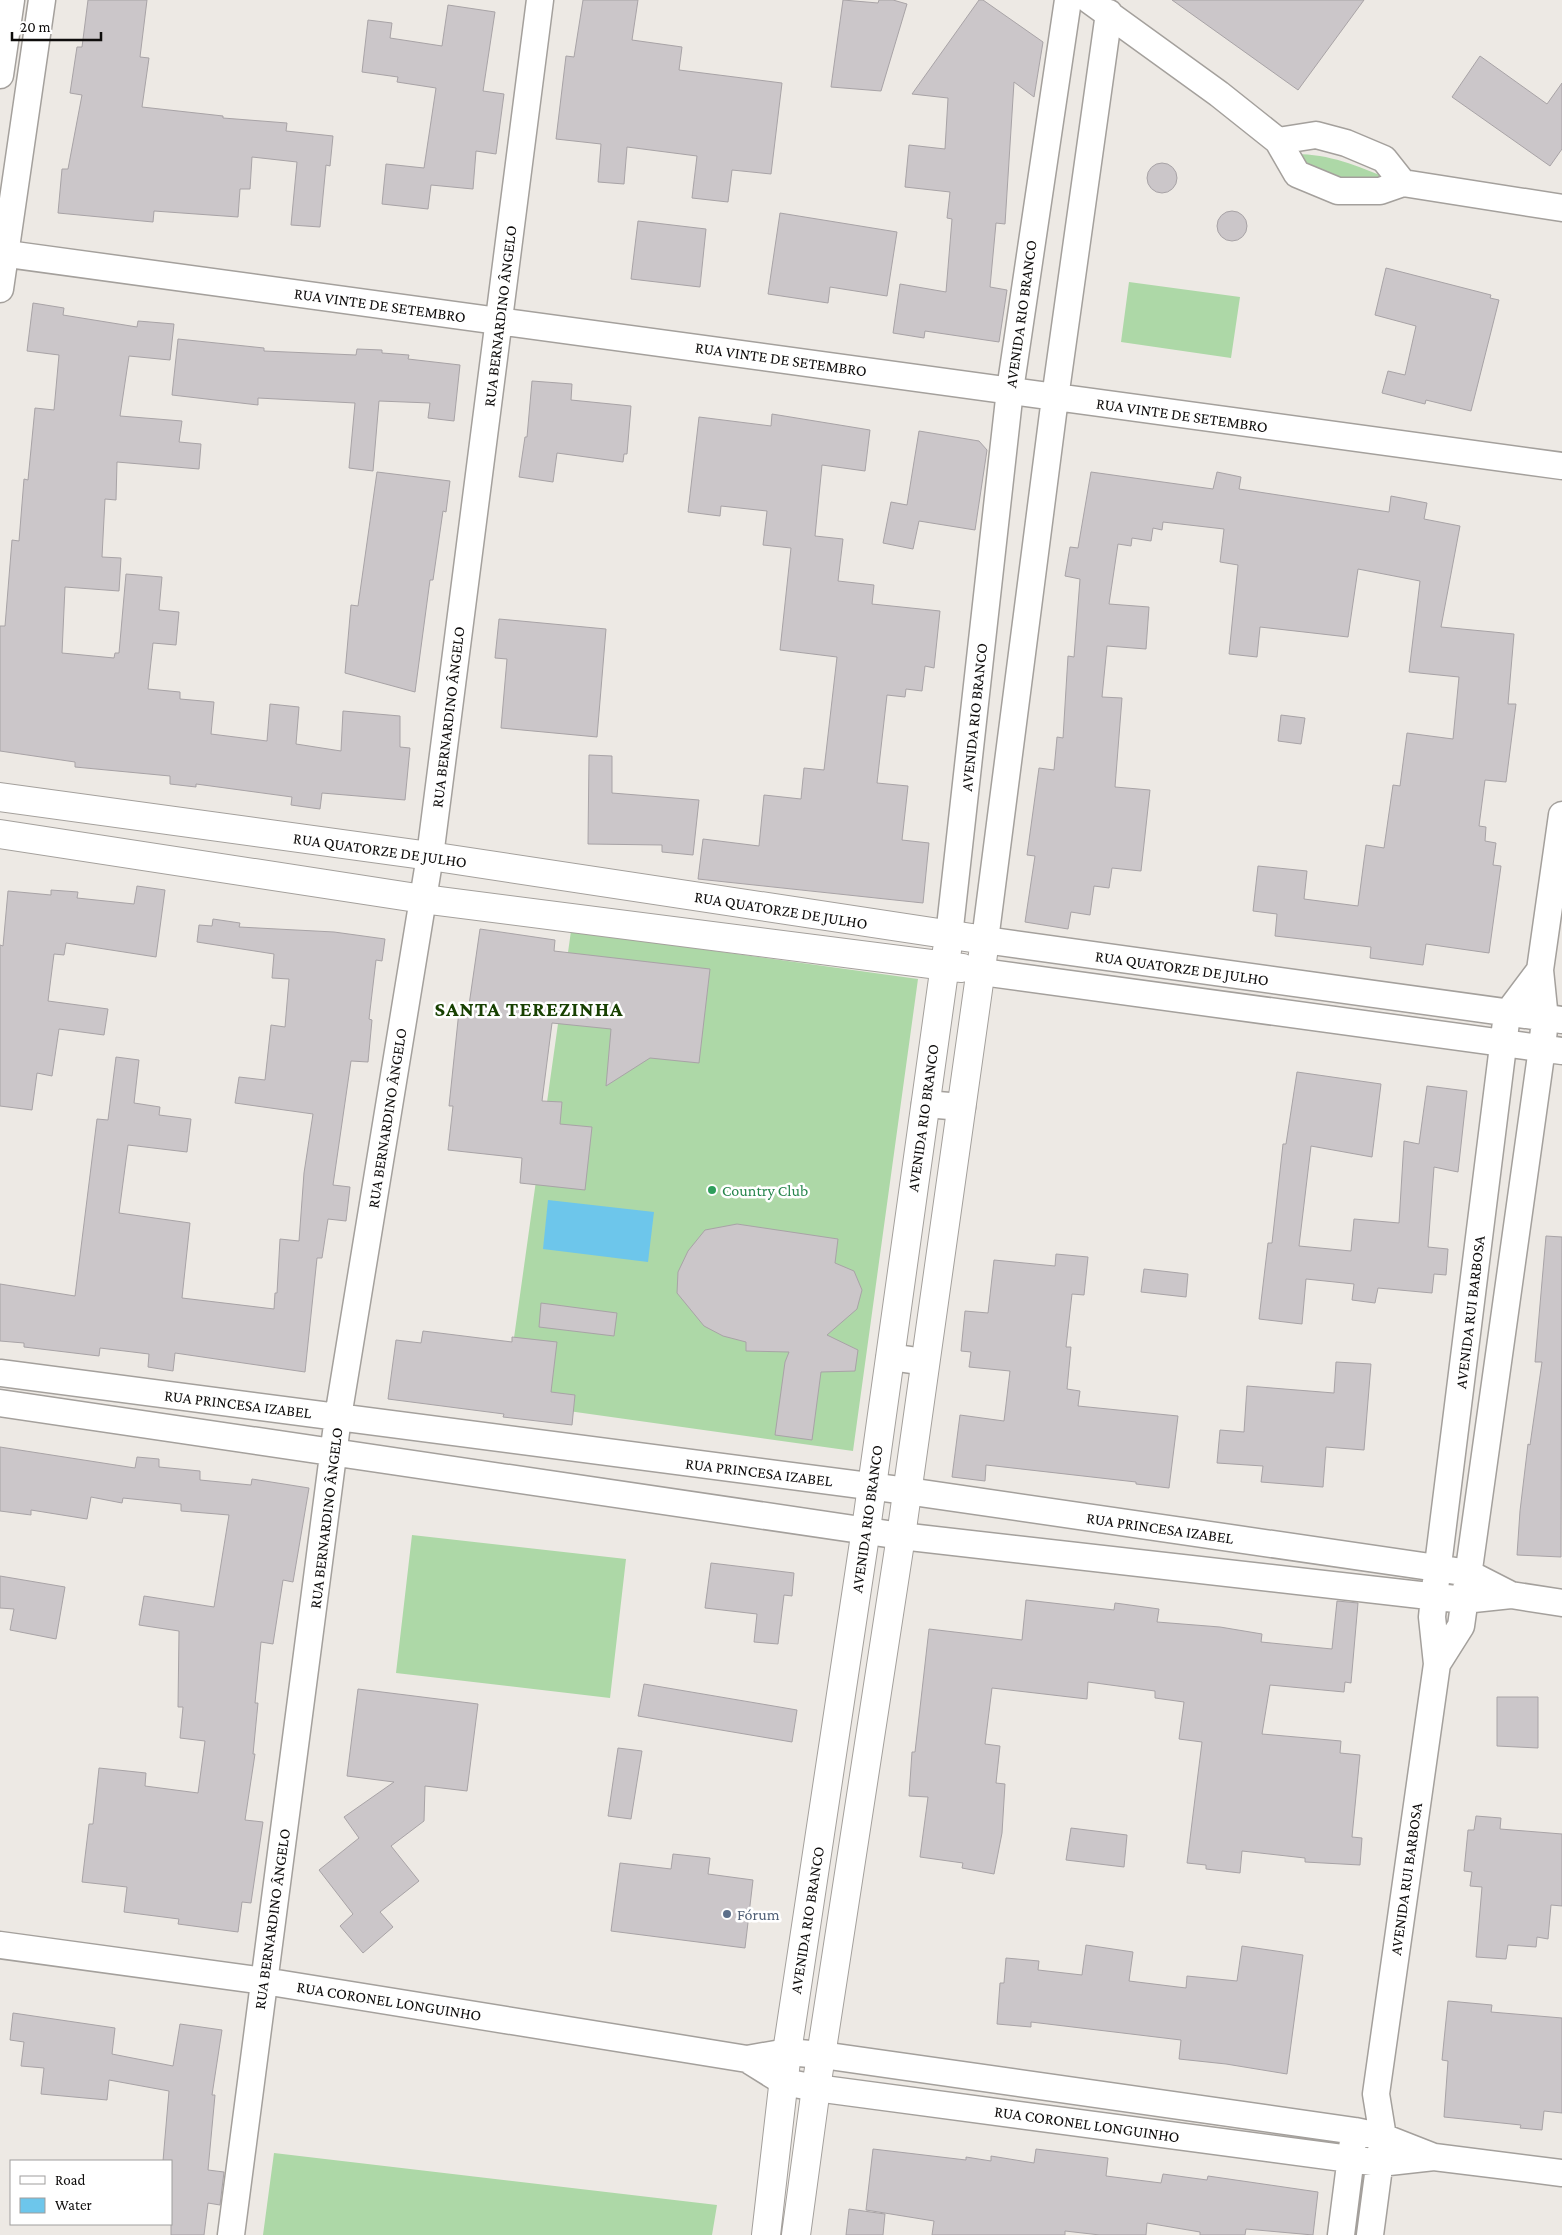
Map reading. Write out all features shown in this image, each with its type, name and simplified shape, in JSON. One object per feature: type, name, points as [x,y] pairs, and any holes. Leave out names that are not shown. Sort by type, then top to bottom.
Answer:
[{"type":"street","points":[[0,76],[11,0]]},
{"type":"street","points":[[0,290],[3,253],[42,0]]},
{"type":"street","name":"RUA BERNARDINO ÂNGELO","points":[[231,2235],[335,1452],[338,1417],[430,856],[540,0]]},
{"type":"street","name":"AVENIDA RIO BRANCO","points":[[767,2224],[787,2052],[866,1529],[945,966],[1010,390],[1068,0]]},
{"type":"street","points":[[767,2224],[798,2226],[816,2088],[901,1536],[982,972],[1055,398],[1099,6],[1219,94],[1278,141],[1297,174],[1338,191],[1380,191],[1403,183],[1562,208]]},
{"type":"street","points":[[1278,141],[1316,135],[1346,143],[1384,159],[1403,183]]},
{"type":"street","name":"RUA VINTE DE SETEMBRO","points":[[3,253],[1562,466]]},
{"type":"street","name":"RUA QUATORZE DE JULHO","points":[[0,797],[430,856],[949,936],[1554,1019]]},
{"type":"street","points":[[76,846],[86,809]]},
{"type":"street","name":"AVENIDA RUI BARBOSA","points":[[1437,1664],[1461,1626],[1552,1049],[1554,1019],[1540,970],[1562,815]]},
{"type":"street","name":"RUA QUATORZE DE JULHO","points":[[0,834],[423,899],[945,966],[1552,1049]]},
{"type":"street","points":[[261,874],[269,834]]},
{"type":"street","points":[[625,925],[634,888]]},
{"type":"street","points":[[759,942],[764,908]]},
{"type":"street","name":"AVENIDA RUI BARBOSA","points":[[1370,2235],[1383,2137],[1376,2094],[1437,1664],[1432,1617],[1437,1568],[1507,1014],[1540,970]]},
{"type":"street","points":[[925,1104],[962,1108]]},
{"type":"street","points":[[890,1356],[925,1362]]},
{"type":"street","name":"RUA PRINCESA IZABEL","points":[[0,1373],[871,1486],[1437,1568],[1468,1573],[1511,1595]]},
{"type":"street","name":"RUA PRINCESA IZABEL","points":[[0,1404],[866,1529],[901,1536],[1434,1597],[1464,1600],[1511,1595],[1562,1603]]},
{"type":"street","name":"RUA CORONEL LONGUINHO","points":[[0,1945],[264,1981],[747,2059],[787,2052],[822,2055],[1355,2131],[1383,2137],[1434,2157]]},
{"type":"street","name":"RUA CORONEL LONGUINHO","points":[[747,2059],[784,2082],[816,2088],[1351,2160],[1380,2163],[1434,2157],[1562,2173]]},
{"type":"street","points":[[976,2109],[977,2077]]},
{"type":"street","name":"AVENIDA RUI BARBOSA","points":[[1341,2235],[1355,2131],[1376,2094]]},
{"type":"street","points":[[1188,2138],[1192,2108]]},
{"type":"green space","points":[[1291,154],[1329,158],[1389,179],[1383,186],[1312,174]]},
{"type":"green space","points":[[1129,282],[1240,297],[1231,358],[1121,342]]},
{"type":"green space","name":"Country Club","points":[[571,931],[918,979],[853,1451],[505,1402]]},
{"type":"green space","points":[[412,1535],[626,1559],[610,1698],[396,1673]]},
{"type":"green space","points":[[274,2153],[717,2205],[712,2235],[263,2235]]},
{"type":"water","points":[[548,1200],[654,1212],[648,1262],[543,1249]]},
{"type":"building","points":[[88,0],[147,0],[140,57],[149,58],[142,107],[223,116],[223,118],[287,123],[286,131],[333,136],[330,166],[326,165],[320,227],[291,225],[297,162],[252,157],[250,189],[240,189],[238,217],[154,211],[153,222],[58,213],[62,169],[68,169],[82,95],[70,93],[77,47],[82,47]]},
{"type":"building","points":[[583,0],[638,0],[632,40],[682,47],[679,70],[782,83],[771,174],[732,170],[728,202],[692,198],[697,156],[627,147],[624,184],[598,182],[601,144],[556,139],[566,56],[574,57]]},
{"type":"building","points":[[843,0],[878,3],[879,0],[893,0],[907,4],[881,91],[831,87]]},
{"type":"building","points":[[979,0],[983,0],[1043,42],[1034,97],[1014,82],[1005,224],[996,223],[990,287],[1007,290],[999,342],[925,331],[924,338],[893,333],[900,284],[946,292],[952,219],[947,218],[950,192],[905,187],[909,145],[945,149],[948,98],[912,94]]},
{"type":"building","points":[[1172,0],[1364,0],[1298,90]]},
{"type":"building","points":[[448,5],[495,12],[483,91],[504,94],[496,154],[476,151],[473,189],[431,185],[428,209],[382,204],[386,164],[424,168],[436,88],[397,82],[398,77],[362,72],[368,20],[392,23],[390,38],[442,46]]},
{"type":"building","points":[[1480,56],[1547,104],[1562,83],[1562,149],[1550,166],[1452,97]]},
{"type":"building","points":[[1162,163],[1168,164],[1176,172],[1176,184],[1168,192],[1162,193],[1156,192],[1148,184],[1147,178],[1148,172],[1156,164]]},
{"type":"building","points":[[1232,211],[1243,215],[1247,226],[1243,237],[1232,241],[1221,237],[1217,226],[1221,215]]},
{"type":"building","points":[[780,213],[897,232],[887,296],[830,287],[828,303],[768,294]]},
{"type":"building","points":[[638,221],[706,229],[700,287],[631,279]]},
{"type":"building","points":[[1386,268],[1491,295],[1490,298],[1499,300],[1471,411],[1426,400],[1425,404],[1382,393],[1388,371],[1405,375],[1416,326],[1375,315]]},
{"type":"building","points":[[33,303],[64,308],[63,315],[137,327],[138,321],[174,324],[170,360],[129,356],[120,416],[182,421],[179,442],[201,444],[199,469],[117,462],[116,500],[105,499],[102,557],[121,558],[119,591],[65,587],[62,653],[114,658],[115,653],[119,653],[126,574],[162,577],[159,610],[179,612],[176,645],[153,643],[148,689],[180,692],[180,699],[214,702],[211,734],[267,741],[270,704],[299,707],[296,744],[341,751],[343,711],[400,716],[400,747],[410,748],[405,800],[322,793],[320,809],[291,805],[292,797],[196,784],[196,787],[170,784],[170,776],[75,767],[75,762],[0,751],[0,626],[5,626],[12,540],[19,541],[24,479],[28,480],[35,408],[54,410],[59,355],[27,351]]},
{"type":"building","points":[[178,339],[264,348],[264,351],[356,355],[357,349],[382,350],[382,353],[409,355],[408,359],[460,365],[454,421],[428,418],[430,403],[379,401],[373,471],[349,468],[355,403],[258,398],[258,405],[172,395]]},
{"type":"building","points":[[532,381],[572,384],[571,400],[631,406],[627,454],[624,454],[623,462],[557,453],[553,482],[519,477],[525,437],[527,437]]},
{"type":"building","points":[[772,414],[870,430],[865,471],[822,465],[815,536],[843,539],[838,581],[874,585],[872,604],[940,611],[934,668],[925,666],[922,691],[906,689],[905,697],[887,695],[877,783],[908,786],[902,840],[929,843],[923,903],[698,879],[703,839],[759,846],[764,795],[801,799],[804,768],[824,770],[837,657],[780,650],[791,548],[763,545],[767,511],[721,506],[720,516],[688,512],[699,417],[771,426]]},
{"type":"building","points":[[919,431],[979,441],[987,450],[975,530],[919,521],[913,549],[883,543],[891,502],[907,505]]},
{"type":"building","points":[[377,472],[450,481],[446,512],[443,511],[433,580],[430,580],[415,692],[345,673],[351,605],[358,606]]},
{"type":"building","points":[[1091,472],[1213,489],[1217,472],[1241,477],[1239,489],[1389,512],[1391,496],[1427,503],[1424,519],[1460,526],[1441,627],[1514,634],[1508,704],[1516,704],[1506,782],[1485,780],[1479,826],[1486,827],[1485,841],[1496,843],[1493,865],[1501,866],[1489,953],[1426,944],[1423,965],[1370,958],[1371,947],[1275,936],[1277,914],[1253,911],[1258,866],[1307,871],[1304,899],[1358,906],[1366,845],[1384,848],[1393,785],[1400,786],[1407,733],[1453,739],[1459,677],[1409,672],[1420,581],[1358,569],[1348,637],[1260,627],[1257,657],[1229,654],[1238,565],[1220,562],[1224,529],[1163,522],[1162,530],[1153,528],[1151,541],[1132,538],[1131,546],[1118,544],[1109,604],[1149,607],[1146,649],[1107,646],[1102,697],[1122,698],[1115,787],[1150,790],[1141,871],[1112,868],[1109,888],[1094,886],[1090,915],[1071,912],[1068,929],[1025,922],[1035,856],[1027,855],[1039,768],[1054,770],[1057,737],[1063,738],[1068,656],[1074,657],[1080,579],[1065,576],[1070,547],[1078,548]]},
{"type":"building","points":[[499,619],[606,629],[597,737],[501,728],[507,659],[495,658]]},
{"type":"building","points":[[1281,715],[1305,718],[1301,744],[1278,741]]},
{"type":"building","points":[[589,755],[612,756],[612,793],[699,800],[693,855],[662,852],[662,845],[588,844]]},
{"type":"building","points":[[137,886],[165,890],[156,957],[66,943],[64,955],[54,954],[48,1001],[108,1009],[104,1035],[59,1029],[52,1076],[37,1073],[32,1110],[0,1106],[0,945],[3,946],[8,891],[51,895],[51,890],[78,892],[77,898],[134,904]]},
{"type":"building","points":[[213,919],[240,923],[239,927],[334,932],[385,939],[382,961],[376,960],[369,1019],[372,1020],[368,1062],[351,1061],[333,1185],[350,1187],[346,1221],[328,1219],[322,1258],[317,1258],[305,1372],[175,1353],[173,1371],[148,1367],[149,1354],[100,1348],[99,1356],[24,1347],[24,1343],[0,1341],[0,1284],[75,1296],[97,1119],[108,1120],[116,1057],[139,1060],[134,1103],[160,1107],[159,1115],[191,1119],[187,1152],[128,1145],[119,1213],[190,1223],[182,1298],[274,1309],[275,1293],[277,1293],[280,1239],[299,1241],[304,1173],[313,1114],[235,1103],[239,1077],[265,1080],[271,1025],[285,1027],[289,979],[272,978],[274,954],[197,942],[199,925],[212,926]]},
{"type":"building","points":[[480,929],[555,940],[554,951],[710,969],[699,1063],[650,1058],[606,1086],[611,1029],[552,1023],[542,1101],[562,1102],[560,1124],[592,1127],[585,1190],[520,1183],[522,1158],[448,1150],[453,1106],[449,1106],[459,1011],[468,1012]]},
{"type":"building","points":[[1297,1072],[1381,1084],[1372,1157],[1311,1146],[1299,1246],[1351,1251],[1354,1219],[1399,1223],[1404,1141],[1419,1144],[1427,1086],[1467,1091],[1458,1172],[1434,1167],[1428,1247],[1448,1249],[1446,1275],[1434,1274],[1432,1293],[1378,1288],[1375,1303],[1352,1300],[1354,1284],[1306,1279],[1302,1324],[1259,1319],[1268,1243],[1272,1243],[1283,1144],[1286,1144]]},
{"type":"building","points":[[737,1224],[838,1239],[835,1263],[854,1271],[862,1290],[857,1309],[827,1335],[858,1350],[855,1371],[821,1372],[812,1440],[775,1435],[785,1362],[789,1352],[746,1351],[746,1342],[723,1336],[704,1326],[677,1293],[678,1272],[688,1251],[705,1230]]},
{"type":"building","points":[[1546,1236],[1562,1237],[1561,1557],[1517,1555],[1528,1444],[1530,1445],[1542,1362],[1535,1362]]},
{"type":"building","points":[[1056,1254],[1088,1257],[1084,1295],[1072,1294],[1066,1347],[1071,1347],[1067,1389],[1080,1391],[1078,1406],[1178,1416],[1169,1488],[1136,1484],[1136,1482],[986,1465],[985,1481],[952,1477],[960,1415],[1004,1421],[1010,1371],[969,1367],[971,1352],[961,1351],[965,1311],[988,1313],[994,1260],[1055,1266]]},
{"type":"building","points":[[1144,1269],[1188,1274],[1186,1297],[1141,1292]]},
{"type":"building","points":[[541,1303],[617,1313],[614,1336],[539,1327]]},
{"type":"building","points":[[423,1331],[512,1342],[512,1337],[557,1342],[551,1392],[575,1395],[572,1425],[503,1417],[504,1414],[388,1399],[396,1340],[421,1343]]},
{"type":"building","points":[[1336,1362],[1371,1364],[1364,1450],[1326,1447],[1323,1487],[1261,1482],[1263,1466],[1217,1463],[1220,1430],[1244,1432],[1247,1386],[1334,1393]]},
{"type":"building","points":[[0,1447],[135,1468],[137,1457],[159,1459],[159,1467],[200,1471],[200,1480],[251,1485],[252,1479],[309,1488],[293,1582],[283,1580],[273,1644],[261,1642],[255,1703],[258,1703],[253,1754],[255,1754],[245,1820],[263,1822],[251,1903],[242,1902],[238,1932],[178,1924],[179,1919],[124,1912],[127,1887],[82,1882],[89,1824],[93,1824],[99,1768],[146,1773],[145,1786],[198,1793],[205,1741],[180,1738],[183,1707],[178,1707],[179,1631],[139,1625],[144,1596],[214,1607],[229,1515],[181,1511],[181,1504],[123,1498],[122,1503],[91,1497],[87,1519],[31,1510],[31,1515],[0,1511]]},
{"type":"building","points":[[711,1563],[794,1573],[792,1596],[784,1595],[778,1644],[754,1642],[757,1614],[705,1608]]},
{"type":"building","points":[[0,1576],[65,1587],[56,1639],[10,1630],[14,1609],[0,1608]]},
{"type":"building","points":[[1026,1600],[1114,1610],[1115,1603],[1159,1609],[1157,1622],[1220,1627],[1262,1634],[1261,1642],[1332,1649],[1337,1601],[1358,1603],[1351,1683],[1345,1682],[1344,1692],[1270,1685],[1262,1734],[1341,1741],[1340,1753],[1360,1755],[1352,1837],[1362,1838],[1360,1865],[1305,1862],[1305,1858],[1242,1851],[1240,1873],[1206,1869],[1206,1865],[1187,1863],[1202,1742],[1179,1739],[1184,1702],[1155,1698],[1155,1691],[1088,1682],[1087,1699],[992,1688],[985,1744],[1000,1746],[996,1783],[1005,1784],[1002,1833],[994,1874],[962,1868],[963,1863],[920,1857],[928,1797],[909,1796],[912,1752],[915,1752],[929,1629],[1022,1640]]},
{"type":"building","points":[[644,1684],[797,1710],[792,1742],[638,1716]]},
{"type":"building","points":[[358,1689],[478,1704],[467,1791],[425,1786],[424,1821],[391,1846],[419,1881],[380,1912],[393,1927],[363,1953],[340,1926],[353,1914],[319,1870],[359,1838],[344,1817],[394,1782],[347,1776]]},
{"type":"building","points":[[1497,1697],[1538,1697],[1538,1748],[1497,1746]]},
{"type":"building","points":[[618,1748],[642,1751],[631,1819],[608,1816]]},
{"type":"building","points":[[1476,1816],[1501,1818],[1500,1829],[1562,1834],[1562,1906],[1551,1905],[1548,1939],[1537,1937],[1536,1947],[1508,1945],[1506,1959],[1476,1957],[1482,1887],[1470,1886],[1472,1872],[1464,1871],[1468,1830],[1474,1830]]},
{"type":"building","points":[[1071,1828],[1127,1835],[1124,1867],[1066,1860]]},
{"type":"building","points":[[673,1854],[710,1858],[708,1874],[753,1880],[745,1948],[611,1931],[620,1863],[671,1869]]},
{"type":"building","points":[[1086,1945],[1133,1952],[1129,1981],[1186,1988],[1187,1976],[1237,1981],[1242,1946],[1303,1955],[1287,2074],[1226,2064],[1179,2059],[1181,2040],[1031,2022],[1031,2027],[997,2024],[1000,1983],[1004,1983],[1006,1958],[1039,1961],[1038,1970],[1082,1975]]},
{"type":"building","points":[[1448,2001],[1492,2005],[1491,2012],[1562,2018],[1562,2113],[1544,2111],[1542,2130],[1520,2128],[1521,2125],[1444,2117],[1448,2061],[1442,2060]]},
{"type":"building","points":[[13,2013],[115,2028],[112,2054],[173,2066],[180,2024],[222,2030],[212,2095],[215,2095],[208,2170],[224,2172],[220,2205],[208,2203],[204,2235],[171,2235],[172,2160],[163,2160],[169,2091],[109,2080],[107,2100],[41,2094],[44,2068],[21,2066],[24,2042],[10,2040]]},
{"type":"building","points":[[873,2149],[966,2160],[966,2157],[991,2161],[991,2156],[1034,2163],[1036,2149],[1108,2158],[1106,2176],[1161,2183],[1163,2174],[1207,2180],[1208,2176],[1318,2192],[1313,2235],[1246,2229],[1245,2235],[1200,2235],[1200,2232],[1147,2223],[1146,2235],[1100,2235],[1065,2231],[1065,2235],[932,2235],[934,2221],[866,2210]]},
{"type":"building","points":[[849,2209],[885,2214],[883,2235],[846,2235]]},
{"type":"place","name":"Country Club","points":[[712,1190]]},
{"type":"place","name":"Fórum","points":[[727,1914]]},
{"type":"district","name":"SANTA TEREZINHA","points":[[529,1009]]}]
